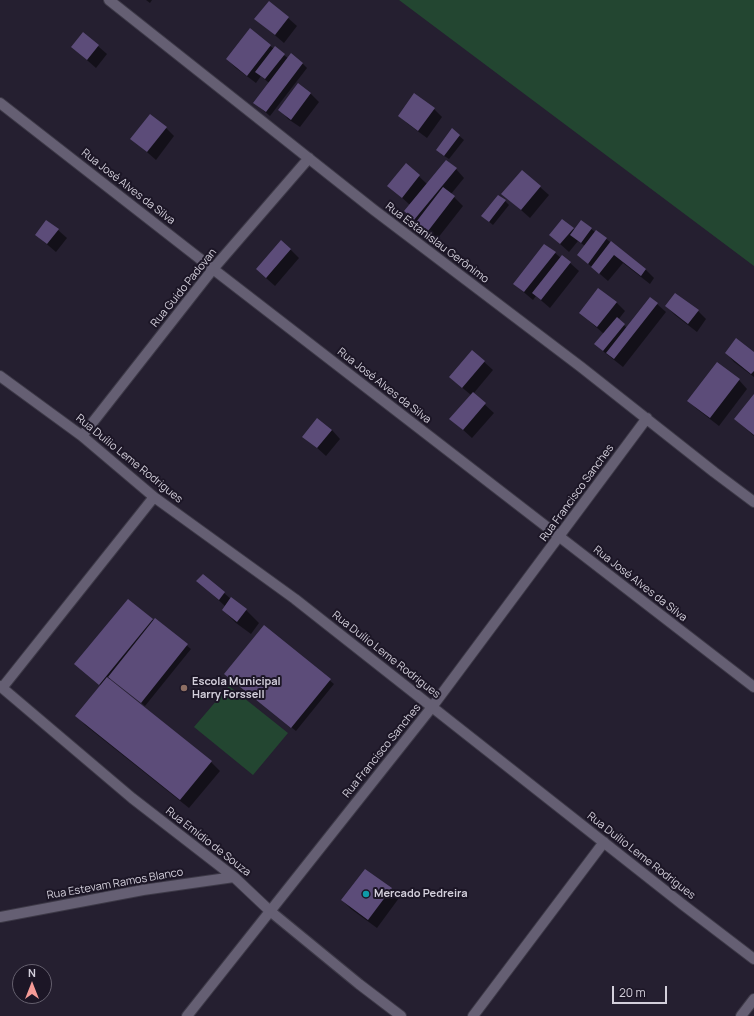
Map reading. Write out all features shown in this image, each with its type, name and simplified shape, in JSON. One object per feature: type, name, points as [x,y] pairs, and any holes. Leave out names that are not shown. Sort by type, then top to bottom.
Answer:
[{"type":"street","name":"Rua Estanislau Gerônimo","points":[[109,0],[374,210],[582,367],[754,502]]},
{"type":"street","name":"Rua José Alves da Silva","points":[[0,103],[754,687]]},
{"type":"street","name":"Rua Guido Padovan","points":[[82,436],[213,269],[309,158]]},
{"type":"street","name":"Rua Duílio Leme Rodrigues","points":[[0,376],[82,436],[154,497],[295,598],[754,959]]},
{"type":"street","name":"Rua Francisco Sanches","points":[[187,1016],[432,707],[647,418]]},
{"type":"street","points":[[1,687],[154,497]]},
{"type":"street","name":"Rua Emídio de Souza","points":[[1,687],[132,798],[234,877],[270,911],[401,1016]]},
{"type":"street","points":[[473,1016],[604,842]]},
{"type":"street","name":"Rua Estevam Ramos Blanco","points":[[0,917],[143,890],[234,877]]},
{"type":"street","points":[[741,1016],[754,999]]},
{"type":"green space","points":[[399,0],[754,0],[754,266]]},
{"type":"green space","points":[[229,686],[288,733],[253,775],[194,727]]},
{"type":"building","points":[[269,1],[289,17],[275,35],[254,19]]},
{"type":"building","points":[[250,28],[271,45],[247,76],[226,59]]},
{"type":"building","points":[[83,32],[99,45],[87,60],[71,47]]},
{"type":"building","points":[[275,46],[285,54],[265,79],[255,72]]},
{"type":"building","points":[[291,53],[303,63],[266,112],[253,103]]},
{"type":"building","points":[[298,83],[311,93],[291,120],[278,110]]},
{"type":"building","points":[[414,93],[435,108],[418,131],[398,116]]},
{"type":"building","points":[[150,114],[167,127],[147,152],[130,139]]},
{"type":"building","points":[[452,128],[460,135],[444,156],[436,150]]},
{"type":"building","points":[[446,160],[457,168],[414,220],[404,211]]},
{"type":"building","points":[[406,163],[420,175],[402,198],[387,186]]},
{"type":"building","points":[[522,170],[541,186],[521,210],[501,194]]},
{"type":"building","points":[[443,187],[455,196],[425,235],[413,226]]},
{"type":"building","points":[[498,195],[506,200],[489,222],[481,216]]},
{"type":"building","points":[[562,219],[574,228],[560,244],[549,235]]},
{"type":"building","points":[[46,220],[59,229],[47,244],[35,235]]},
{"type":"building","points":[[581,220],[592,228],[581,243],[570,235]]},
{"type":"building","points":[[596,230],[607,238],[588,264],[577,255]]},
{"type":"building","points":[[281,240],[291,249],[266,278],[256,269]]},
{"type":"building","points":[[611,241],[646,269],[641,276],[614,255],[599,274],[591,267]]},
{"type":"building","points":[[544,244],[556,252],[524,292],[513,284]]},
{"type":"building","points":[[562,255],[571,262],[541,300],[532,293]]},
{"type":"building","points":[[598,288],[617,302],[597,327],[579,313]]},
{"type":"building","points":[[675,293],[699,310],[688,324],[665,306]]},
{"type":"building","points":[[650,297],[658,303],[614,359],[606,353]]},
{"type":"building","points":[[617,317],[625,324],[603,351],[594,344]]},
{"type":"building","points":[[736,338],[754,352],[754,371],[751,374],[725,353]]},
{"type":"building","points":[[472,350],[485,361],[462,388],[449,377]]},
{"type":"building","points":[[717,362],[740,379],[710,418],[687,401]]},
{"type":"building","points":[[473,392],[486,403],[463,430],[449,419]]},
{"type":"building","points":[[754,394],[754,435],[734,419]]},
{"type":"building","points":[[317,418],[332,430],[317,448],[302,437]]},
{"type":"building","points":[[203,574],[225,592],[219,600],[196,581]]},
{"type":"building","points":[[231,597],[247,609],[237,622],[222,610]]},
{"type":"building","points":[[128,599],[153,619],[99,685],[74,664]]},
{"type":"building","points":[[155,618],[188,644],[141,703],[108,677]]},
{"type":"building","points":[[264,625],[331,679],[291,728],[224,674]]},
{"type":"building","points":[[107,677],[212,761],[180,800],[75,716]]},
{"type":"building","name":"Mercado Pedreira","points":[[365,869],[392,888],[368,920],[341,900]]},
{"type":"place","name":"Escola Municipal Harry Forssell","points":[[184,688]]},
{"type":"place","name":"Mercado Pedreira","points":[[366,894]]}]
